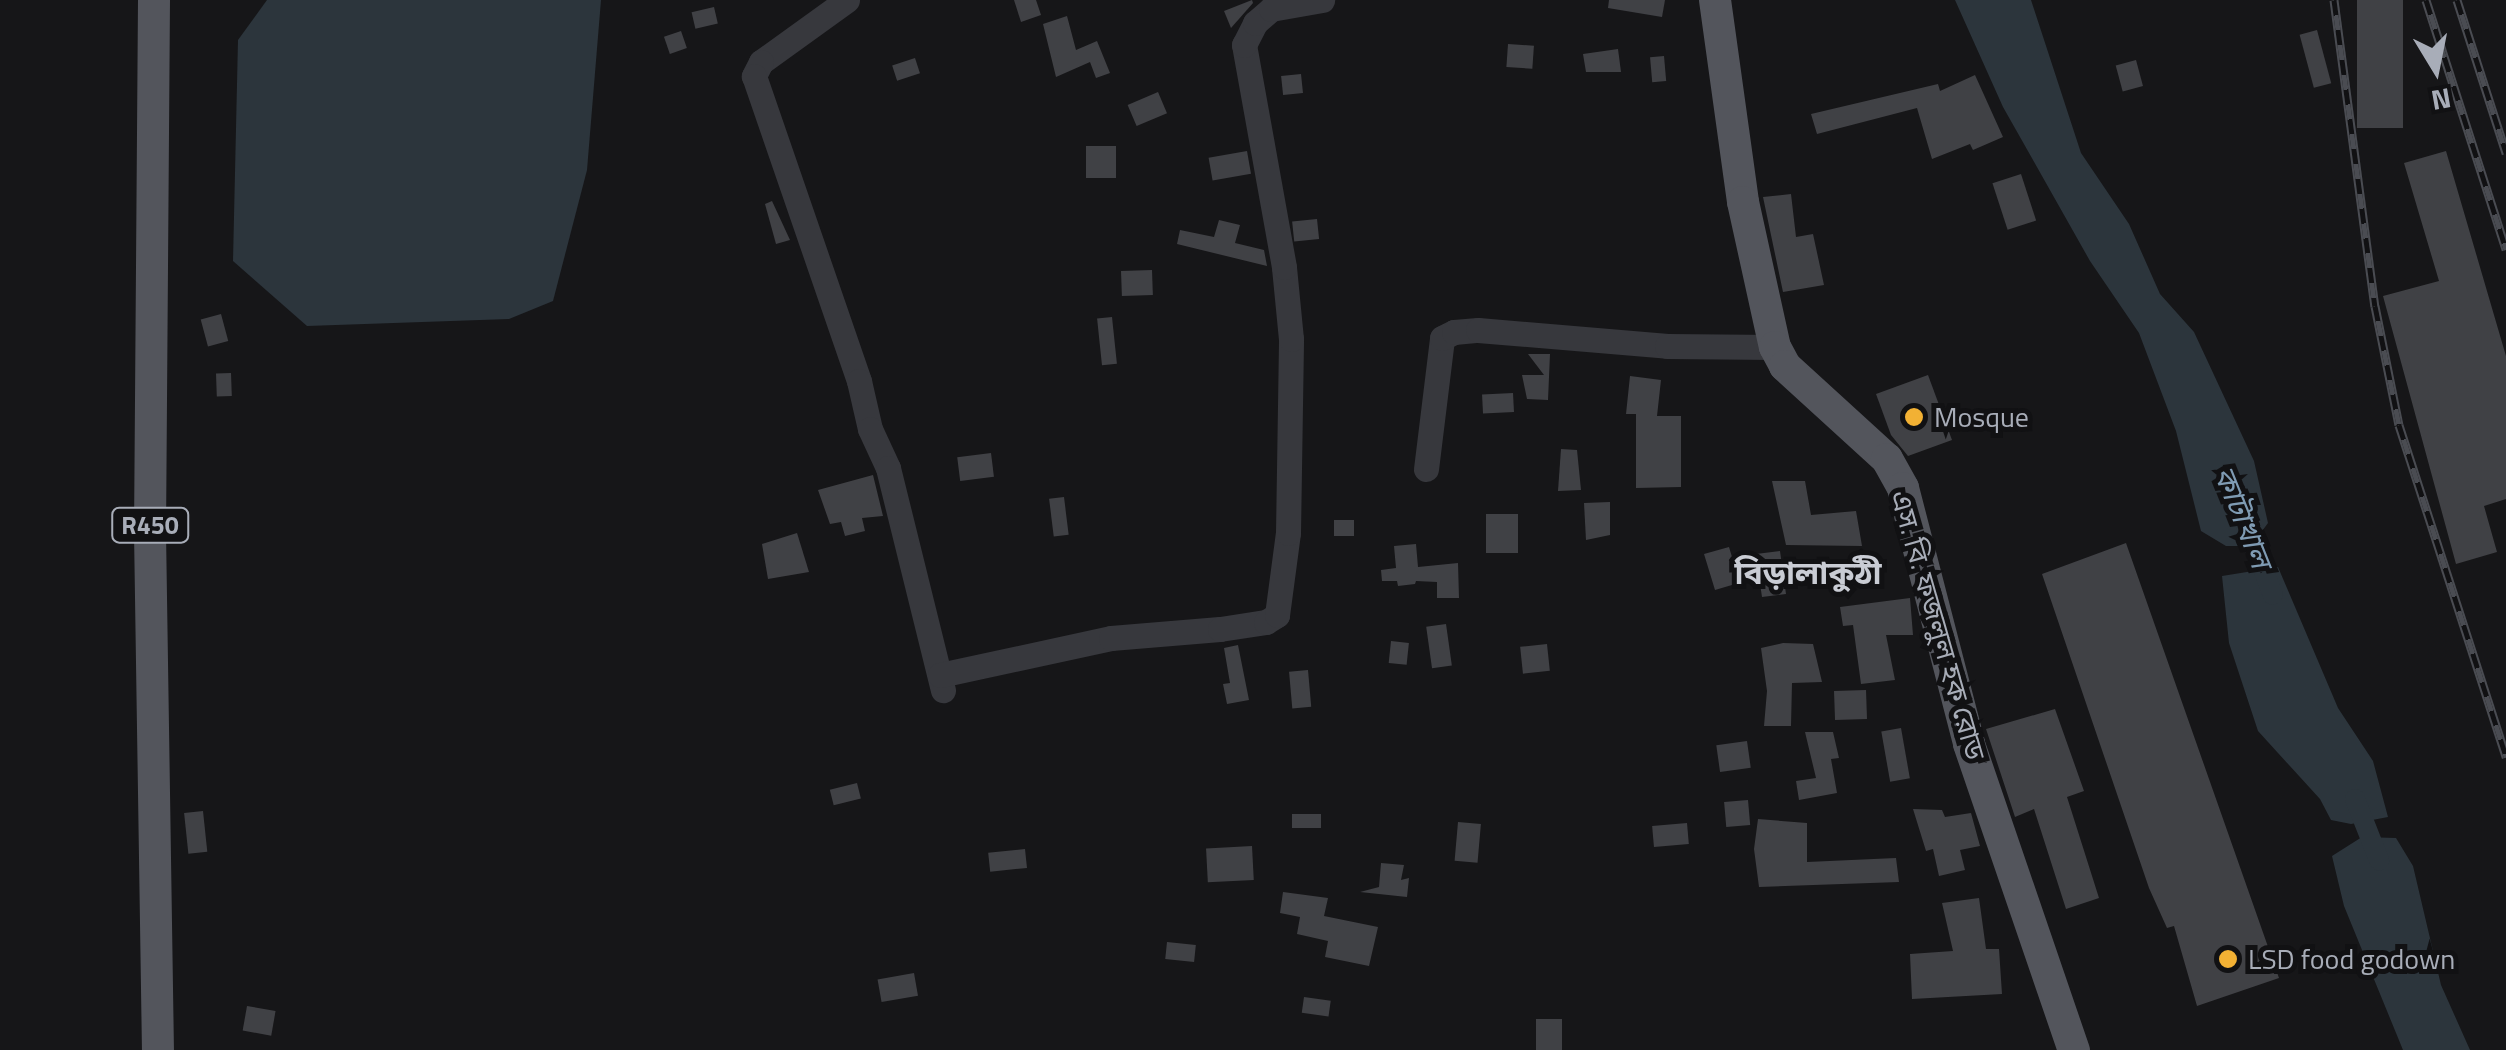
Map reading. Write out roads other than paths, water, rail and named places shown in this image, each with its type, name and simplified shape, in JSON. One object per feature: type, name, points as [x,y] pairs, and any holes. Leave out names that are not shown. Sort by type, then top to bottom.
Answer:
[{"type":"main road","name":"R450","points":[[154,0],[150,532],[158,1050]]},
{"type":"main road","name":"এস. বি. ফজলুল হক রোড","points":[[1715,0],[1742,202],[1775,347],[1786,366],[1887,460],[1902,488],[1969,744],[2074,1050]]},
{"type":"street","points":[[847,0],[761,62],[754,76],[858,381],[870,429],[888,468],[941,682],[1111,638],[1220,629],[1266,622],[1277,615],[1288,533],[1291,339],[1284,268],[1244,46],[1262,14],[1322,0]]},
{"type":"street","points":[[1426,469],[1442,338],[1454,332],[1478,330],[1667,346],[1775,347]]},
{"type":"water","points":[[267,0],[601,0],[587,170],[553,301],[509,319],[307,326],[233,261],[238,40]]},
{"type":"water","points":[[1955,0],[2031,0],[2081,153],[2129,224],[2160,294],[2194,332],[2254,461],[2268,523],[2251,546],[2226,546],[2201,531],[2176,431],[2139,333],[2090,261],[2003,107]]},
{"type":"water","points":[[2278,567],[2338,708],[2373,761],[2388,817],[2351,824],[2331,820],[2320,799],[2258,731],[2229,643],[2222,576]]},
{"type":"water","points":[[2362,837],[2396,838],[2413,866],[2441,985],[2470,1050],[2403,1050],[2344,906],[2332,856]]},
{"type":"waterway","name":"কাটাখাল","points":[[2244,520],[2273,595]]},
{"type":"waterway","name":"কাটাখাল","points":[[2355,799],[2379,860]]},
{"type":"railway","points":[[2334,0],[2375,306],[2399,425],[2506,757]]},
{"type":"railway","points":[[2426,0],[2506,249]]},
{"type":"railway","points":[[2457,0],[2506,153]]},
{"type":"place","name":"Mosque","points":[[1914,417]]},
{"type":"place","name":"LSD food godown","points":[[2228,959]]},
{"type":"district","name":"বিড়ালাকুঠী","points":[[1808,572]]}]
